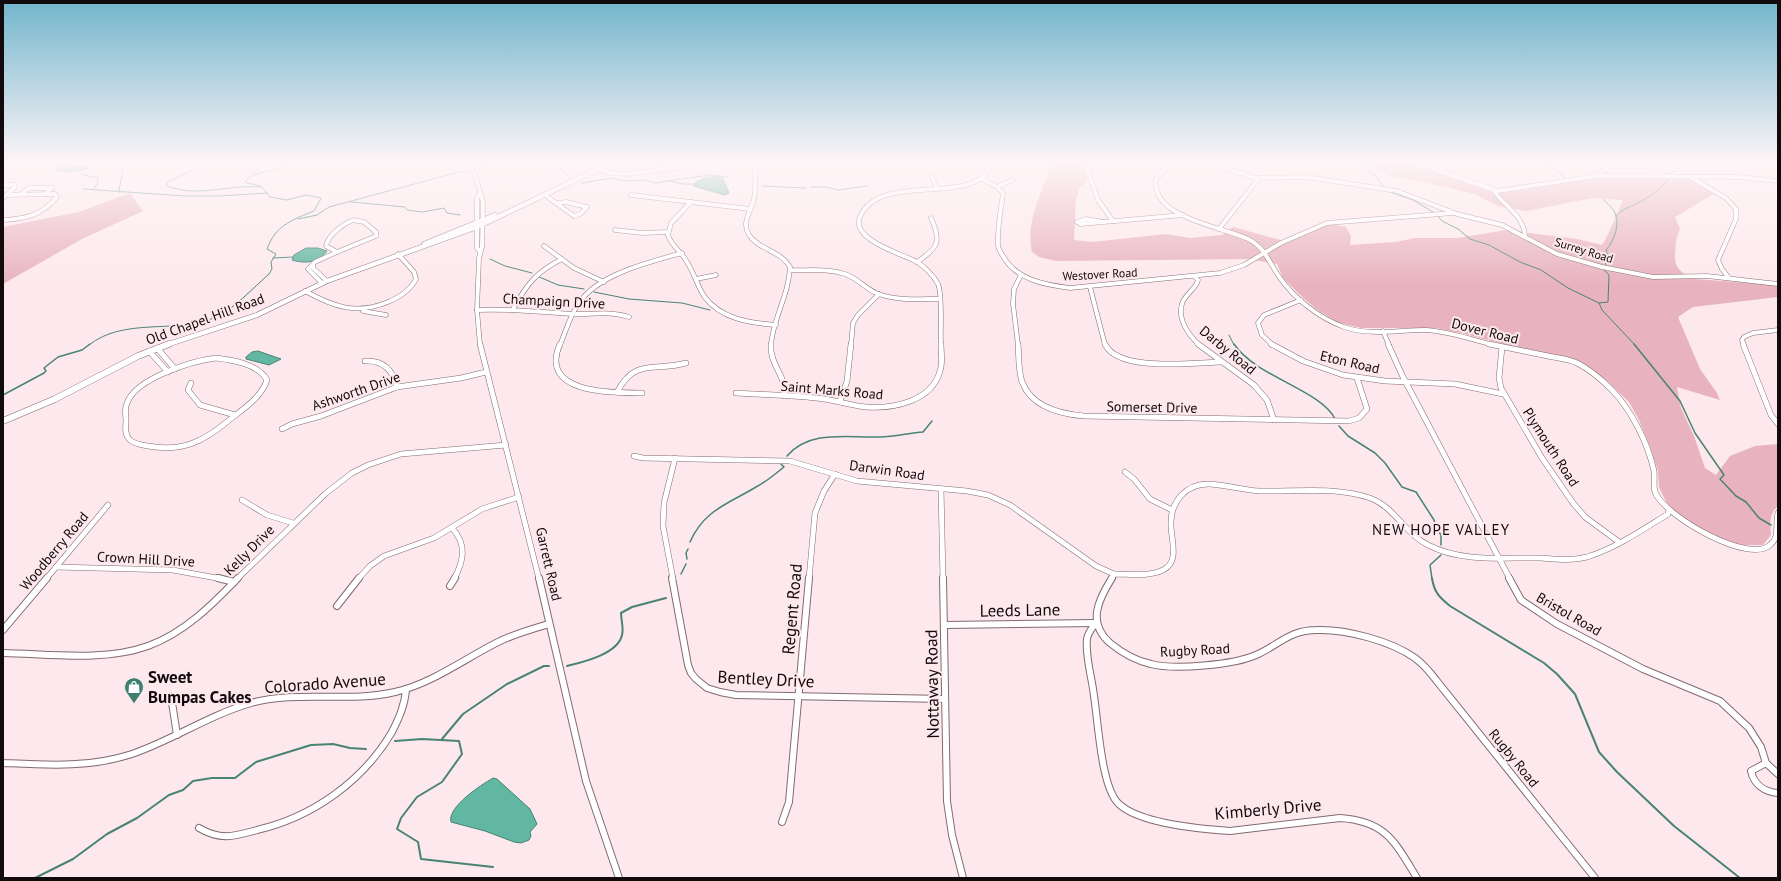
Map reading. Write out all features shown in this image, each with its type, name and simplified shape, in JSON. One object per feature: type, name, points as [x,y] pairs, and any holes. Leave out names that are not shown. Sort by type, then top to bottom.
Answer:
[{"type":"main road","name":"Old Chapel Hill Road","points":[[3,421],[44,404],[149,351],[257,315],[325,282],[398,254],[430,245],[523,203]]},
{"type":"main road","name":"Old Chapel Hill Road","points":[[483,222],[526,203]]},
{"type":"street","points":[[3,220],[27,218],[38,214],[50,203]]},
{"type":"street","name":"Garrett Road","points":[[477,203],[476,248],[480,252]]},
{"type":"street","name":"Garrett Road","points":[[483,203],[482,247],[480,252],[477,310],[479,337],[486,372],[519,497],[586,781],[619,878]]},
{"type":"street","points":[[558,203],[574,216],[580,214],[587,208],[569,203]]},
{"type":"street","points":[[689,203],[672,222],[668,232],[669,240],[682,253],[707,300],[722,312],[746,321],[776,325]]},
{"type":"street","points":[[700,203],[750,209]]},
{"type":"street","points":[[752,203],[746,221],[749,236],[759,244],[785,259],[789,264],[790,270],[782,307],[770,346],[775,369],[784,385],[785,396]]},
{"type":"street","name":"Saint Marks Road","points":[[736,393],[816,397],[868,407],[885,407],[912,400],[930,389],[938,379],[941,369],[940,289],[928,271],[917,262],[870,240],[861,229],[859,218],[867,206],[871,203]]},
{"type":"street","name":"Westover Road","points":[[1002,203],[998,243],[999,251],[1010,267],[1021,275],[1054,286],[1070,288],[1214,274],[1239,267],[1306,231],[1327,223],[1454,213]]},
{"type":"street","points":[[1099,203],[1114,221]]},
{"type":"street","name":"Dover Road","points":[[1167,203],[1183,215],[1245,237],[1266,252],[1281,280],[1301,300],[1321,315],[1343,326],[1362,331],[1429,330],[1577,363],[1611,389],[1635,420],[1653,465],[1655,492],[1669,510],[1690,526],[1706,535],[1738,547],[1758,550],[1768,548],[1775,540],[1777,535],[1776,520],[1778,513]]},
{"type":"street","points":[[1219,229],[1239,203]]},
{"type":"street","name":"Surrey Road","points":[[1431,203],[1454,213],[1512,230],[1557,254],[1587,264],[1653,277],[1702,276],[1778,284]]},
{"type":"street","points":[[1504,203],[1514,211],[1525,232],[1525,236]]},
{"type":"street","points":[[1729,278],[1722,269],[1718,259],[1724,242],[1737,216],[1736,207],[1732,203]]},
{"type":"street","points":[[565,210],[573,204]]},
{"type":"street","points":[[1103,222],[1086,219],[1079,220],[1077,222],[1081,224],[1183,215]]},
{"type":"street","points":[[917,262],[931,252],[938,242],[938,233],[931,218]]},
{"type":"street","points":[[325,282],[308,270],[313,264],[337,252],[371,240],[376,236],[376,232],[362,221],[353,220],[346,222],[326,243],[326,246],[337,252]]},
{"type":"street","points":[[1512,230],[1519,229],[1521,226]]},
{"type":"street","points":[[615,230],[668,232]]},
{"type":"street","points":[[544,246],[581,271],[604,282]]},
{"type":"street","points":[[642,393],[599,392],[581,388],[566,380],[561,374],[556,363],[556,354],[572,313],[585,295],[604,282],[655,261],[682,253]]},
{"type":"street","points":[[360,310],[394,300],[413,286],[416,276],[398,254]]},
{"type":"street","points":[[513,309],[530,279],[544,268],[562,259]]},
{"type":"street","points":[[790,270],[829,271],[843,274],[857,280],[879,294],[900,298],[940,299]]},
{"type":"street","points":[[696,279],[716,275]]},
{"type":"street","name":"Somerset Drive","points":[[1021,275],[1014,289],[1013,304],[1021,380],[1027,393],[1040,404],[1060,413],[1085,416],[1340,422],[1359,418],[1366,411],[1367,406],[1358,378]]},
{"type":"street","name":"Darby Road","points":[[1195,277],[1198,280],[1198,284],[1187,295],[1181,305],[1180,311],[1182,324],[1194,340],[1220,362],[1253,385],[1263,394],[1274,420]]},
{"type":"street","points":[[1090,287],[1104,340],[1107,348],[1114,355],[1135,362],[1220,362]]},
{"type":"street","points":[[305,291],[334,305],[386,315]]},
{"type":"street","points":[[840,401],[847,381],[853,323],[858,315],[879,294]]},
{"type":"street","name":"Eton Road","points":[[1301,300],[1264,315],[1258,322],[1260,333],[1275,346],[1298,358],[1324,369],[1358,378],[1454,384],[1503,394]]},
{"type":"street","name":"Champaign Drive","points":[[477,310],[513,309],[572,313],[622,314],[629,317]]},
{"type":"street","points":[[1778,330],[1749,334],[1742,340],[1771,414],[1778,424]]},
{"type":"street","name":"Bristol Road","points":[[1383,331],[1405,382],[1521,600],[1557,624],[1643,670],[1712,697],[1724,705],[1749,728],[1761,747],[1766,763],[1778,774]]},
{"type":"street","name":"Plymouth Road","points":[[1502,347],[1499,378],[1503,394],[1542,458],[1577,508],[1585,517],[1619,542]]},
{"type":"street","points":[[157,348],[175,369]]},
{"type":"street","points":[[149,351],[168,372]]},
{"type":"street","points":[[159,362],[166,358]]},
{"type":"street","points":[[216,358],[228,360],[262,372],[267,380],[264,389],[211,436],[184,447],[162,449],[131,441],[126,433],[125,409],[127,402],[133,393],[142,386],[175,369],[196,361],[216,358]]},
{"type":"street","points":[[365,361],[377,361],[387,367],[394,374],[397,387]]},
{"type":"street","points":[[617,392],[623,380],[642,368],[650,366],[677,366],[686,363]]},
{"type":"street","name":"Ashworth Drive","points":[[282,429],[292,424],[321,416],[397,387],[460,378],[486,372]]},
{"type":"street","points":[[191,383],[188,390],[200,405],[235,415]]},
{"type":"street","name":"Kelly Drive","points":[[3,653],[94,655],[120,653],[147,646],[171,634],[197,617],[318,498],[341,479],[386,458],[424,451],[506,445]]},
{"type":"street","name":"Darwin Road","points":[[634,456],[643,458],[790,461],[857,480],[880,484],[976,492],[997,498],[1010,505],[1096,566],[1114,574]]},
{"type":"street","name":"Bentley Drive","points":[[675,458],[664,503],[663,526],[690,671],[702,686],[716,692],[736,695],[945,699]]},
{"type":"street","points":[[1125,472],[1135,479],[1145,495],[1153,501],[1172,510]]},
{"type":"street","name":"Regent Road","points":[[782,822],[789,802],[815,513],[824,491],[835,474]]},
{"type":"street","points":[[1096,623],[1098,607],[1114,574],[1147,574],[1163,570],[1169,566],[1174,556],[1170,525],[1174,504],[1183,492],[1201,484],[1256,490],[1355,493],[1382,504],[1411,533],[1428,545],[1451,553],[1498,557],[1577,558],[1604,550],[1668,514],[1669,510]]},
{"type":"street","name":"Nottaway Road","points":[[941,489],[949,818],[963,878]]},
{"type":"street","points":[[337,606],[348,595],[363,573],[375,562],[399,549],[436,537],[472,514],[492,505],[519,497]]},
{"type":"street","points":[[242,500],[267,515],[293,523]]},
{"type":"street","name":"Woodberry Road","points":[[3,630],[108,505]]},
{"type":"street","points":[[450,586],[459,571],[463,559],[460,535],[452,528]]},
{"type":"street","name":"Crown Hill Drive","points":[[56,567],[173,570],[206,575],[234,582]]},
{"type":"street","name":"Leeds Lane","points":[[945,625],[1096,623]]},
{"type":"street","name":"Kimberly Drive","points":[[1096,623],[1089,632],[1087,639],[1089,659],[1106,773],[1114,798],[1121,806],[1136,813],[1158,820],[1215,831],[1230,831],[1340,818],[1367,820],[1381,828],[1389,836],[1417,878]]},
{"type":"street","name":"Rugby Road","points":[[1096,623],[1100,633],[1110,642],[1143,661],[1165,666],[1204,664],[1244,659],[1257,655],[1296,632],[1307,630],[1323,630],[1380,641],[1414,657],[1426,668],[1595,878]]},
{"type":"street","name":"Colorado Avenue","points":[[3,763],[63,765],[95,764],[138,752],[236,708],[273,698],[301,696],[370,696],[406,689],[436,677],[506,638],[549,624]]},
{"type":"street","points":[[199,828],[216,836],[249,833],[288,821],[328,799],[357,776],[383,747],[393,731],[402,711],[406,689]]},
{"type":"street","points":[[171,696],[177,734]]},
{"type":"street","points":[[1766,763],[1751,771],[1751,776],[1765,790],[1778,793]]},
{"type":"shaded area","points":[[103,203],[137,203],[143,211],[82,239],[3,284],[3,227],[79,212]]},
{"type":"shaded area","points":[[1037,203],[1076,203],[1074,240],[1092,242],[1166,234],[1190,238],[1222,235],[1233,227],[1288,242],[1330,224],[1346,227],[1351,236],[1350,245],[1396,242],[1415,238],[1457,238],[1507,230],[1577,239],[1602,245],[1611,229],[1622,203],[1699,203],[1675,217],[1680,229],[1676,239],[1675,259],[1677,267],[1686,275],[1695,279],[1778,285],[1778,297],[1693,307],[1678,317],[1700,369],[1717,393],[1720,400],[1677,387],[1681,408],[1694,436],[1705,468],[1716,475],[1730,456],[1755,446],[1778,444],[1778,506],[1773,512],[1770,523],[1771,535],[1763,545],[1740,545],[1693,525],[1668,506],[1659,487],[1658,471],[1651,449],[1639,420],[1629,402],[1608,382],[1586,366],[1461,333],[1436,328],[1362,328],[1339,323],[1316,309],[1299,294],[1283,278],[1277,264],[1248,259],[1056,261],[1039,257],[1032,252],[1030,240]]},
{"type":"shaded area","points":[[1492,203],[1567,203],[1526,211],[1498,206]]},
{"type":"shaded area","points":[[306,248],[318,248],[327,251],[320,258],[311,262],[292,260],[294,255]]},
{"type":"shaded area","points":[[258,351],[281,359],[269,365],[246,359],[246,357],[252,352]]},
{"type":"shaded area","points":[[493,778],[497,779],[530,809],[537,824],[530,832],[531,836],[529,840],[521,843],[514,842],[485,831],[451,822],[451,816],[459,803],[473,791]]},
{"type":"waterway","points":[[274,258],[276,254],[267,249],[278,230],[287,223],[314,211],[318,203]]},
{"type":"waterway","points":[[298,219],[317,215],[329,207],[343,203]]},
{"type":"waterway","points":[[363,203],[405,207],[407,210],[422,212],[444,208],[447,213],[460,215]]},
{"type":"waterway","points":[[1418,203],[1433,212]]},
{"type":"waterway","points":[[1607,203],[1614,211],[1616,215]]},
{"type":"waterway","points":[[1616,215],[1638,203]]},
{"type":"waterway","points":[[1605,266],[1608,256],[1606,250],[1612,242],[1616,232],[1616,215]]},
{"type":"waterway","points":[[1438,216],[1442,221],[1458,229],[1470,239],[1489,245],[1520,262],[1541,270],[1568,288],[1599,303]]},
{"type":"waterway","points":[[274,258],[293,257]]},
{"type":"waterway","points":[[89,345],[103,336],[118,331],[134,328],[199,323],[221,315],[269,274],[272,269],[271,262],[274,258]]},
{"type":"waterway","points":[[490,259],[505,266],[532,273]]},
{"type":"waterway","points":[[1599,303],[1608,302],[1609,275],[1604,270]]},
{"type":"waterway","points":[[537,276],[558,285],[584,289]]},
{"type":"waterway","points":[[594,292],[629,299],[682,303],[710,310]]},
{"type":"waterway","points":[[1599,303],[1602,310],[1635,345]]},
{"type":"waterway","points":[[1229,335],[1234,345]]},
{"type":"waterway","points":[[3,395],[44,373],[46,371],[44,368],[58,357],[82,350],[90,344]]},
{"type":"waterway","points":[[1234,344],[1244,356],[1257,366],[1303,391],[1328,409],[1335,419]]},
{"type":"waterway","points":[[1634,344],[1680,401],[1695,433],[1724,475],[1720,479],[1736,496],[1746,502],[1759,518],[1771,525]]},
{"type":"waterway","points":[[787,456],[796,447],[818,438],[843,436],[885,437],[923,432],[932,421]]},
{"type":"waterway","points":[[1339,426],[1348,436],[1375,453],[1385,463],[1402,487],[1416,492],[1434,520],[1436,528],[1441,535],[1441,545]]},
{"type":"waterway","points":[[690,542],[702,522],[710,515],[727,503],[767,480],[784,467],[781,464]]},
{"type":"waterway","points":[[687,559],[686,553],[688,549]]},
{"type":"waterway","points":[[1432,579],[1430,565],[1441,555]]},
{"type":"waterway","points":[[681,574],[686,564]]},
{"type":"waterway","points":[[1432,578],[1434,587],[1438,594],[1450,606],[1544,663],[1557,674],[1575,694],[1599,752],[1617,772],[1674,826],[1740,878]]},
{"type":"waterway","points":[[567,666],[599,656],[614,647],[619,642],[623,632],[621,613],[632,607],[666,598]]},
{"type":"waterway","points":[[442,739],[463,714],[507,684],[544,666],[549,666]]},
{"type":"waterway","points":[[395,741],[422,739],[459,741],[462,754],[442,782],[417,797],[401,818],[397,829],[418,842],[421,859],[493,867]]},
{"type":"waterway","points":[[35,878],[73,859],[107,834],[137,818],[169,795],[183,790],[193,781],[212,778],[235,778],[256,762],[311,745],[333,744],[350,748],[366,749]]},
{"type":"place","name":"Sweet Bumpas Cakes","points":[[134,704]]},
{"type":"district","name":"NEW HOPE VALLEY","points":[[1441,529]]}]
